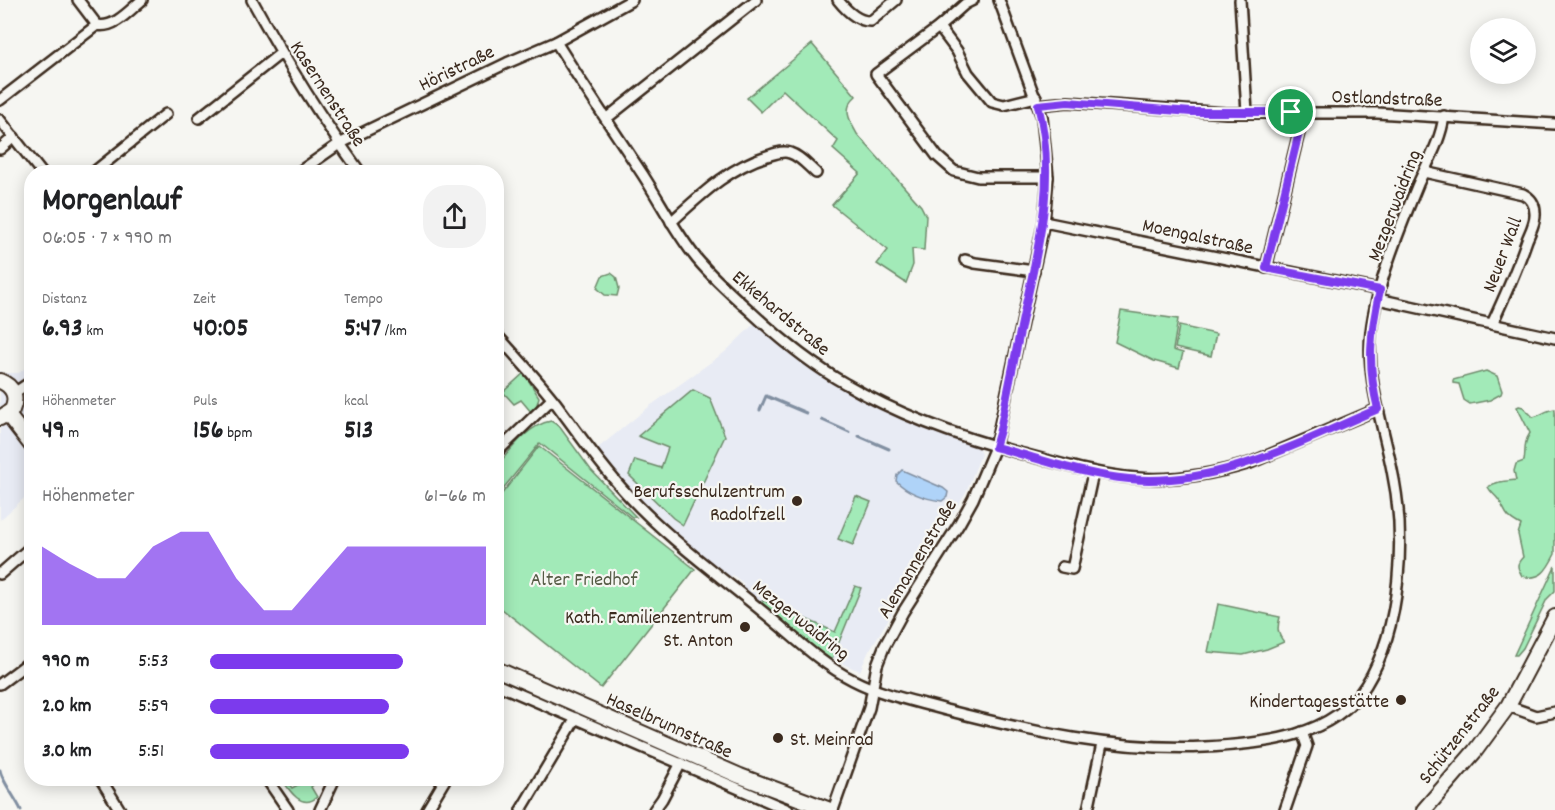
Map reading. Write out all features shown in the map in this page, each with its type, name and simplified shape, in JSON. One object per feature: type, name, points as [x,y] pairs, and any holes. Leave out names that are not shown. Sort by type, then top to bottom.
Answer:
[{"type":"main road","points":[[0,381],[14,393],[14,405],[4,416],[24,437]]},
{"type":"main road","name":"Schützenstraße","points":[[1424,810],[1475,751],[1508,706],[1555,617]]},
{"type":"main road","name":"Haselbrunnstraße","points":[[504,673],[740,776],[832,810]]},
{"type":"street","points":[[78,0],[97,25],[104,27],[111,25],[142,0]]},
{"type":"street","name":"Kasernenstraße","points":[[252,0],[281,53],[355,165]]},
{"type":"street","name":"Höristraße","points":[[309,165],[339,144],[507,63],[556,42],[632,0]]},
{"type":"street","points":[[607,118],[756,0]]},
{"type":"street","points":[[838,0],[854,15],[871,21],[897,0]]},
{"type":"street","points":[[973,0],[876,74],[937,156],[954,171],[978,177],[1048,177]]},
{"type":"street","name":"Alemannenstraße","points":[[832,810],[869,708],[877,665],[891,633],[973,499],[995,447],[1034,271],[1044,222],[1048,177],[1044,133],[1037,101],[999,0]]},
{"type":"street","points":[[1240,0],[1246,112]]},
{"type":"street","points":[[0,100],[97,25]]},
{"type":"street","name":"Ostlandstraße","points":[[939,27],[957,51],[968,73],[992,102],[1004,105],[1037,101],[1068,102],[1191,112],[1444,116],[1555,124]]},
{"type":"street","name":"Ekkehardstraße","points":[[556,42],[583,86],[607,118],[671,222],[697,258],[720,284],[798,353],[867,396],[952,432],[995,447],[1093,473],[1146,480],[1170,480],[1214,474],[1250,463],[1378,409]]},
{"type":"street","points":[[199,118],[281,53]]},
{"type":"street","points":[[1266,268],[1304,112]]},
{"type":"street","points":[[103,165],[166,114]]},
{"type":"street","name":"Mezgerwaidring","points":[[552,399],[613,479],[646,513],[834,670],[873,689],[1041,733],[1102,744],[1156,748],[1207,747],[1254,742],[1302,732],[1320,726],[1343,712],[1360,695],[1380,658],[1390,626],[1396,592],[1399,514],[1393,473],[1373,386],[1370,338],[1379,295],[1398,235],[1442,132],[1444,116]]},
{"type":"street","points":[[0,120],[35,165]]},
{"type":"street","points":[[0,149],[14,138]]},
{"type":"street","points":[[671,222],[720,178],[759,158],[786,152],[798,156],[816,173]]},
{"type":"street","name":"Neuer Wall","points":[[1424,172],[1523,194],[1532,200],[1536,212],[1533,224],[1515,274],[1492,324]]},
{"type":"street","name":"Moengalstraße","points":[[1044,222],[1266,268],[1379,295]]},
{"type":"street","points":[[965,260],[1034,271]]},
{"type":"street","points":[[1379,295],[1555,338]]},
{"type":"street","points":[[504,343],[552,399],[504,445]]},
{"type":"street","points":[[14,393],[24,386]]},
{"type":"street","points":[[1062,567],[1071,569],[1093,473]]},
{"type":"street","points":[[0,574],[24,553]]},
{"type":"street","points":[[0,684],[24,666]]},
{"type":"street","name":"Haselbrunnstraße","points":[[504,687],[788,810]]},
{"type":"street","points":[[1508,706],[1536,716],[1555,712]]},
{"type":"street","points":[[521,810],[576,718]]},
{"type":"street","points":[[1285,810],[1307,746],[1302,732]]},
{"type":"street","points":[[1088,810],[1102,744]]},
{"type":"street","points":[[654,810],[681,763]]},
{"type":"street","points":[[105,786],[120,810]]},
{"type":"street","points":[[272,786],[288,810]]},
{"type":"street","points":[[320,810],[331,786]]},
{"type":"street","points":[[427,810],[441,786]]},
{"type":"shaded area","name":"Berufsschulzentrum Radolfzell","points":[[755,323],[840,384],[978,446],[981,455],[966,492],[869,651],[860,671],[845,665],[791,630],[738,591],[744,584],[733,575],[727,582],[670,534],[593,452],[650,406],[725,352]]},
{"type":"shaded area","points":[[24,369],[24,498],[0,520],[0,371],[19,373]]},
{"type":"green space","points":[[812,44],[856,96],[849,105],[848,114],[857,134],[921,206],[926,216],[924,250],[912,249],[913,265],[906,283],[877,264],[888,250],[832,205],[860,173],[833,149],[838,141],[783,90],[761,112],[747,98]]},
{"type":"green space","points":[[611,273],[616,277],[619,288],[617,296],[605,295],[597,288],[602,276]]},
{"type":"green space","points":[[1121,311],[1178,319],[1173,350],[1183,353],[1179,368],[1154,361],[1115,342]]},
{"type":"green space","points":[[1179,326],[1216,334],[1211,356],[1175,348]]},
{"type":"green space","points":[[1486,371],[1497,376],[1501,394],[1490,400],[1470,404],[1464,400],[1459,384],[1453,383],[1453,380]]},
{"type":"green space","points":[[524,373],[539,397],[536,408],[532,413],[521,400],[514,404],[504,391]]},
{"type":"green space","points":[[693,390],[710,398],[725,436],[683,525],[629,475],[635,460],[661,468],[668,448],[638,436]]},
{"type":"green space","points":[[1519,406],[1533,417],[1555,409],[1555,554],[1543,573],[1534,577],[1522,576],[1518,568],[1523,557],[1518,534],[1521,525],[1508,516],[1488,487],[1498,482],[1516,480],[1514,471],[1516,464],[1524,461],[1530,433],[1517,407]]},
{"type":"green space","points":[[551,421],[559,426],[591,470],[636,517],[632,517],[540,443],[504,487],[504,457],[527,433]]},
{"type":"green space","name":"Alter Friedhof","points":[[539,446],[695,569],[601,688],[504,611],[504,491]]},
{"type":"green space","points":[[856,496],[871,502],[853,545],[838,539]]},
{"type":"green space","points":[[1555,566],[1555,591],[1547,599],[1523,648],[1517,655],[1514,655]]},
{"type":"green space","points":[[855,586],[861,588],[830,664],[759,606],[762,601],[765,601],[835,632]]},
{"type":"green space","points":[[1218,604],[1280,617],[1278,630],[1284,642],[1243,655],[1208,652]]},
{"type":"green space","points":[[287,786],[292,788],[312,786],[317,797],[306,802],[293,794]]},
{"type":"water","points":[[902,470],[943,488],[948,492],[947,497],[942,501],[936,500],[906,489],[896,481],[897,475]]},
{"type":"waterway","points":[[760,410],[766,396],[806,413]]},
{"type":"waterway","points":[[822,420],[849,432]]},
{"type":"waterway","points":[[859,436],[889,449]]},
{"type":"waterway","points":[[0,770],[21,810]]},
{"type":"place","name":"Berufsschulzentrum Radolfzell","points":[[797,501]]},
{"type":"place","name":"Kath. Familienzentrum St. Anton","points":[[745,627]]},
{"type":"place","name":"Kindertagesstätte","points":[[1401,700]]},
{"type":"place","name":"St. Meinrad","points":[[778,738]]},
{"type":"route","points":[[1068,102],[1191,112],[1291,112],[1304,112],[1266,268],[1380,290],[1370,338],[1373,386],[1378,409],[1250,463],[1202,476],[1170,480],[1127,479],[1093,473],[995,447],[1044,222],[1048,177],[1047,156],[1042,117],[1038,105],[1068,102]]}]
